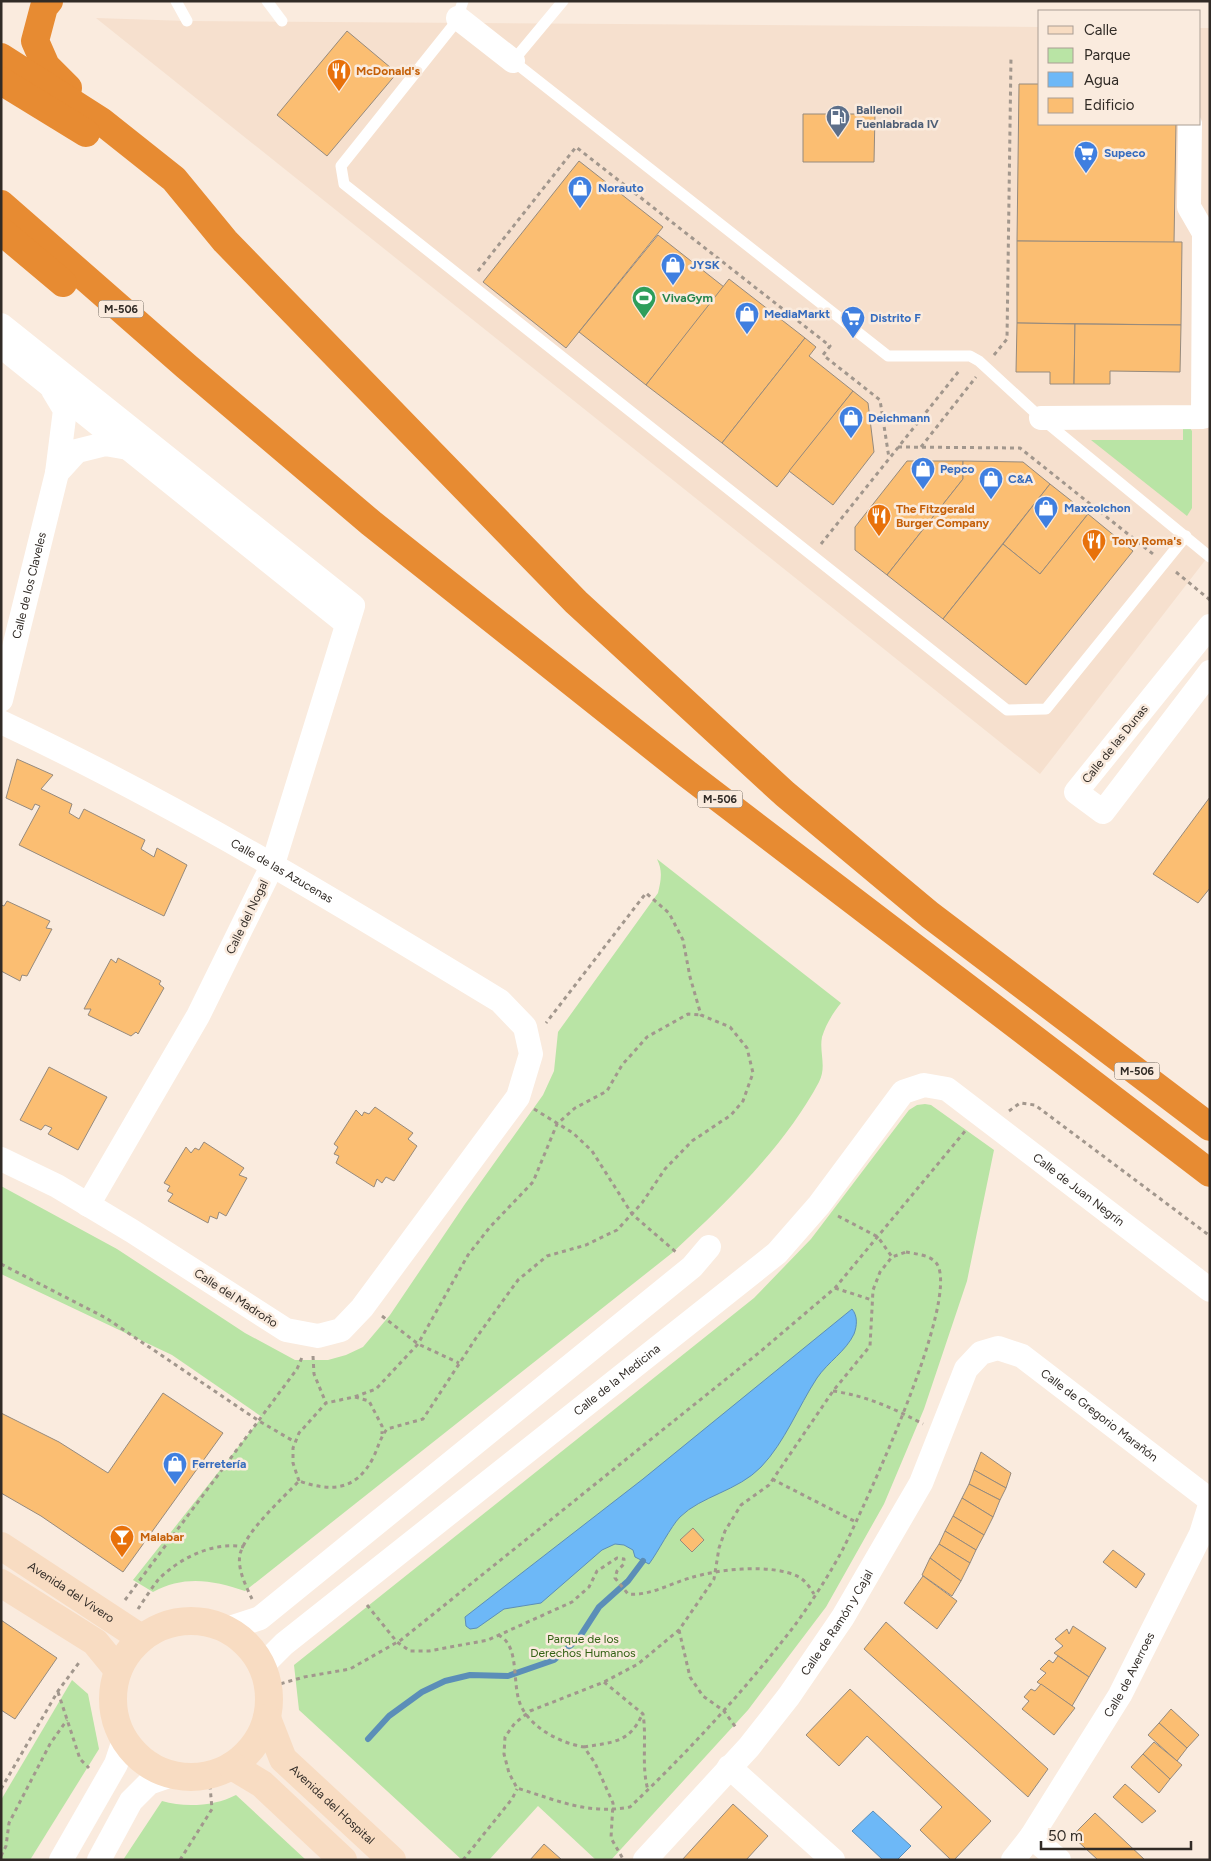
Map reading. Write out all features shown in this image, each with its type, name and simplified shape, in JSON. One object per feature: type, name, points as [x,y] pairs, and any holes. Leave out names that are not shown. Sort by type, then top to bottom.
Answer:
[{"type":"highway","points":[[49,1],[44,7],[35,41],[46,66],[101,121]]},
{"type":"highway","points":[[1,57],[101,121],[174,179],[225,242]]},
{"type":"highway","name":"M-506","points":[[1,81],[85,133],[225,242],[576,602],[785,794],[930,915],[1203,1121]]},
{"type":"highway","name":"M-506","points":[[1,204],[186,366],[371,523],[686,773],[1210,1173]]},
{"type":"highway","points":[[1,231],[172,376],[242,412]]},
{"type":"main road","name":"Avenida del Vivero","points":[[1,1546],[126,1628]]},
{"type":"main road","points":[[1,1583],[95,1642],[118,1670]]},
{"type":"main road","points":[[179,1622],[210,1623],[228,1629],[254,1652],[266,1677],[268,1718],[254,1746],[220,1770],[203,1776],[172,1775],[145,1762],[124,1740],[113,1711],[115,1681],[118,1670],[128,1652],[126,1628],[150,1632],[179,1622]]},
{"type":"main road","name":"Avenida del Hospital","points":[[268,1718],[283,1759],[392,1860]]},
{"type":"main road","points":[[220,1770],[262,1784],[343,1860]]},
{"type":"street","points":[[460,10],[513,61]]},
{"type":"street","points":[[1041,418],[1202,417],[1204,233],[1190,207],[1190,125]]},
{"type":"street","points":[[1,325],[350,615]]},
{"type":"street","points":[[1,346],[128,448],[350,615]]},
{"type":"street","name":"Calle de los Claveles","points":[[1,700],[57,473],[65,410],[49,385]]},
{"type":"street","points":[[57,473],[77,451],[105,444],[128,448]]},
{"type":"street","name":"Calle del Nogal","points":[[88,1205],[198,1016],[273,864],[350,615]]},
{"type":"street","name":"Calle de las Dunas","points":[[1210,626],[1076,792],[1103,812],[1210,672]]},
{"type":"street","name":"Calle de las Azucenas","points":[[1,722],[40,740],[273,864],[500,1001],[525,1027],[530,1050]]},
{"type":"street","name":"Calle del Madroño","points":[[1,1159],[57,1186],[286,1330],[318,1336],[341,1330],[366,1303],[518,1097],[530,1050]]},
{"type":"street","name":"Calle de la Medicina","points":[[266,1677],[284,1644],[777,1253],[819,1205],[903,1092],[924,1085],[948,1089]]},
{"type":"street","name":"Calle de Juan Negrín","points":[[948,1089],[1210,1290]]},
{"type":"street","points":[[228,1629],[260,1618],[692,1267],[709,1247]]},
{"type":"street","name":"Calle de Gregorio Marañón","points":[[981,1353],[998,1348],[1022,1356],[1210,1500]]},
{"type":"street","name":"Calle de Ramón y Cajal","points":[[645,1860],[749,1747],[789,1696],[843,1617],[921,1483],[966,1370],[981,1353]]},
{"type":"street","name":"Calle de Averroes","points":[[1013,1860],[1031,1837],[1120,1695],[1201,1534],[1210,1505]]},
{"type":"street","points":[[61,1860],[116,1764],[124,1740]]},
{"type":"street","points":[[729,1767],[833,1860]]},
{"type":"street","points":[[99,1860],[131,1801],[148,1784],[172,1775]]},
{"type":"street","points":[[1031,1837],[1059,1860]]},
{"type":"lane","points":[[176,1],[187,21]]},
{"type":"lane","points":[[267,1],[282,21]]},
{"type":"lane","points":[[563,1],[513,61],[888,356],[971,356],[1041,418],[1210,557]]},
{"type":"lane","points":[[460,10],[342,166],[344,184],[1007,710],[1046,709],[1186,536]]},
{"type":"path","points":[[920,447],[1006,339],[1011,57]]},
{"type":"path","points":[[468,283],[576,147],[830,346],[824,355],[880,400],[889,458]]},
{"type":"path","points":[[811,556],[971,356]]},
{"type":"path","points":[[898,447],[1020,448],[1210,600]]},
{"type":"path","points":[[530,1050],[646,893],[669,913],[683,940],[690,976],[701,1015]]},
{"type":"path","points":[[688,1014],[701,1015],[730,1027],[747,1048],[753,1073],[743,1102],[731,1115],[692,1141],[665,1169],[632,1214],[617,1230],[586,1245],[547,1256],[518,1280],[459,1363],[424,1419],[387,1429],[373,1458],[361,1476],[344,1486],[328,1489],[299,1481],[294,1463],[293,1448],[299,1433],[326,1403],[354,1397],[376,1389],[418,1344],[468,1255],[490,1227],[533,1182],[556,1124],[575,1108],[607,1091],[622,1066],[647,1037],[688,1014]]},
{"type":"path","points":[[518,1097],[556,1124],[573,1133],[592,1151],[632,1214],[692,1267]]},
{"type":"path","points":[[266,1677],[304,1677],[350,1668],[397,1642],[761,1351],[835,1288],[878,1237],[988,1120],[1007,1112],[1020,1103],[1035,1104],[1210,1236]]},
{"type":"path","points":[[819,1205],[878,1237],[892,1257]]},
{"type":"path","points":[[463,1860],[512,1799],[517,1788],[504,1754],[505,1737],[515,1723],[527,1714],[604,1682],[638,1664],[679,1630],[714,1579],[719,1548],[725,1531],[741,1505],[769,1485],[833,1391],[870,1346],[872,1300],[880,1272],[892,1257],[906,1252],[925,1255],[936,1263],[942,1279],[922,1366],[844,1547],[796,1624],[724,1711],[630,1808],[611,1811],[585,1809],[517,1788]]},
{"type":"path","points":[[1,1264],[106,1318],[259,1421],[295,1442]]},
{"type":"path","points":[[835,1288],[872,1300]]},
{"type":"path","points":[[366,1303],[418,1344],[459,1363]]},
{"type":"path","points":[[311,1334],[314,1374],[326,1403]]},
{"type":"path","points":[[126,1628],[259,1421],[298,1369],[311,1334]]},
{"type":"path","points":[[833,1391],[861,1396],[903,1413],[941,1433]]},
{"type":"path","points":[[354,1397],[369,1401],[382,1426],[382,1436]]},
{"type":"path","points":[[772,1479],[856,1522]]},
{"type":"path","points":[[260,1618],[242,1577],[240,1555],[248,1538],[299,1481]]},
{"type":"path","points":[[126,1628],[159,1580],[186,1559],[218,1545],[244,1547]]},
{"type":"path","points":[[354,1589],[397,1642],[410,1651],[429,1651],[488,1640],[498,1636],[572,1602],[589,1587],[597,1570],[617,1558],[624,1559],[624,1564],[617,1571],[615,1578],[628,1594],[642,1595],[692,1577],[755,1567],[798,1577],[806,1582],[814,1594]]},
{"type":"path","points":[[679,1630],[690,1677],[703,1696],[724,1711],[749,1747]]},
{"type":"path","points":[[498,1636],[506,1639],[511,1649],[521,1706],[547,1734],[584,1747],[622,1740],[635,1730],[643,1714]]},
{"type":"path","points":[[1,1789],[58,1691],[95,1642]]},
{"type":"path","points":[[604,1682],[643,1714],[645,1727],[645,1779],[648,1790]]},
{"type":"path","points":[[58,1691],[80,1759],[105,1784]]},
{"type":"path","points":[[1,1856],[6,1846],[9,1823],[50,1744],[68,1720]]},
{"type":"path","points":[[584,1747],[595,1763],[613,1803],[611,1811],[611,1838],[623,1860]]},
{"type":"path","points":[[180,1860],[212,1809],[220,1770]]},
{"type":"shaded area","name":"Distrito F","points":[[96,18],[187,21],[1038,27],[1038,125],[1201,125],[1201,28],[1210,28],[1210,554],[1040,774]]},
{"type":"green space","points":[[1183,427],[1189,427],[1192,431],[1192,508],[1187,516],[1091,440],[1183,440]]},
{"type":"green space","points":[[657,859],[841,1003],[830,1019],[822,1037],[823,1065],[819,1082],[789,1129],[753,1173],[713,1215],[672,1253],[245,1591],[210,1582],[187,1581],[153,1592],[133,1580],[262,1417],[172,1355],[1,1274],[1,1186],[117,1249],[245,1333],[295,1360],[328,1360],[346,1355],[363,1347],[390,1315],[465,1204],[543,1095],[554,1071],[558,1032],[658,893],[661,876]]},
{"type":"green space","name":"Parque de los Derechos Humanos","points":[[917,1105],[931,1105],[994,1150],[967,1281],[924,1409],[884,1504],[826,1607],[748,1710],[611,1860],[596,1860],[538,1806],[489,1860],[462,1860],[299,1710],[294,1665],[754,1298],[811,1239],[909,1110]]},
{"type":"green space","points":[[72,1680],[88,1694],[99,1749],[30,1860],[1,1860],[1,1800]]},
{"type":"green space","points":[[236,1795],[306,1860],[123,1860],[162,1801],[180,1805],[200,1805],[219,1802]]},
{"type":"water","points":[[852,1309],[855,1315],[856,1328],[851,1340],[817,1378],[770,1457],[742,1482],[698,1504],[680,1517],[649,1564],[635,1557],[633,1550],[624,1545],[615,1544],[602,1550],[541,1603],[504,1609],[477,1628],[470,1629],[466,1626],[465,1617],[643,1479]]},
{"type":"water","points":[[873,1811],[911,1846],[897,1860],[883,1860],[852,1831]]},
{"type":"building","points":[[347,31],[397,73],[327,156],[277,115]]},
{"type":"building","points":[[1019,84],[1038,84],[1038,125],[1176,125],[1174,243],[1017,241]]},
{"type":"building","points":[[803,114],[875,114],[874,162],[803,162]]},
{"type":"building","points":[[579,161],[663,227],[566,348],[483,282]]},
{"type":"building","points":[[658,235],[724,287],[646,385],[579,332]]},
{"type":"building","points":[[1017,241],[1182,242],[1181,325],[1017,323]]},
{"type":"building","points":[[729,279],[805,338],[722,443],[646,385]]},
{"type":"building","points":[[1017,323],[1075,324],[1074,384],[1050,384],[1050,372],[1016,372]]},
{"type":"building","points":[[1075,324],[1181,325],[1180,372],[1110,371],[1110,384],[1074,384]]},
{"type":"building","points":[[805,338],[816,347],[809,356],[853,391],[777,487],[722,443]]},
{"type":"building","points":[[853,391],[868,403],[874,452],[833,505],[789,471]]},
{"type":"building","points":[[907,461],[963,461],[963,479],[887,575],[855,550],[855,527]]},
{"type":"building","points":[[963,461],[1023,462],[1050,484],[943,619],[887,575],[963,479]]},
{"type":"building","points":[[1050,484],[1088,514],[1040,574],[1003,544]]},
{"type":"building","points":[[1088,514],[1133,551],[1026,685],[943,619],[1003,544],[1040,574]]},
{"type":"building","points":[[17,759],[53,775],[41,789],[72,804],[69,813],[79,819],[84,809],[145,840],[141,849],[154,857],[157,848],[187,865],[164,916],[19,845],[40,806],[35,804],[32,810],[6,798]]},
{"type":"building","points":[[1210,797],[1210,888],[1198,903],[1153,874]]},
{"type":"building","points":[[7,901],[50,921],[46,928],[52,929],[27,976],[22,975],[20,981],[1,971],[1,905],[4,906]]},
{"type":"building","points":[[118,958],[161,981],[159,984],[164,988],[138,1034],[136,1032],[131,1036],[88,1015],[91,1009],[84,1009],[111,959],[116,963]]},
{"type":"building","points":[[49,1067],[107,1097],[78,1150],[48,1134],[52,1128],[45,1125],[41,1130],[20,1120]]},
{"type":"building","points":[[375,1107],[413,1133],[408,1139],[417,1146],[394,1181],[386,1177],[382,1183],[377,1179],[374,1187],[336,1163],[339,1156],[334,1154],[338,1147],[334,1144],[356,1110],[362,1116],[364,1112],[369,1114]]},
{"type":"building","points":[[204,1142],[244,1168],[239,1175],[247,1178],[226,1216],[219,1212],[217,1219],[210,1216],[208,1223],[168,1201],[173,1194],[167,1191],[170,1186],[164,1183],[186,1147],[191,1153],[195,1148],[199,1150]]},
{"type":"building","points":[[163,1393],[223,1433],[123,1572],[41,1516],[1,1493],[1,1413],[59,1442],[108,1473]]},
{"type":"building","points":[[981,1452],[1011,1473],[1006,1488],[974,1470]]},
{"type":"building","points":[[974,1470],[1006,1488],[1000,1500],[969,1484]]},
{"type":"building","points":[[969,1484],[1000,1500],[993,1517],[962,1498]]},
{"type":"building","points":[[962,1498],[993,1517],[984,1535],[953,1516]]},
{"type":"building","points":[[953,1516],[984,1535],[976,1550],[945,1531]]},
{"type":"building","points":[[693,1528],[704,1540],[692,1552],[680,1540]]},
{"type":"building","points":[[945,1531],[976,1550],[970,1563],[939,1544]]},
{"type":"building","points":[[939,1544],[970,1563],[961,1581],[930,1558]]},
{"type":"building","points":[[1113,1550],[1145,1574],[1136,1588],[1103,1562]]},
{"type":"building","points":[[930,1558],[961,1581],[952,1596],[922,1575]]},
{"type":"building","points":[[923,1576],[957,1601],[937,1629],[904,1603]]},
{"type":"building","points":[[1,1620],[57,1658],[15,1719],[1,1710]]},
{"type":"building","points":[[886,1622],[1048,1769],[1028,1797],[864,1649]]},
{"type":"building","points":[[1073,1626],[1106,1648],[1089,1677],[1054,1653],[1063,1646],[1055,1639],[1067,1629],[1069,1634]]},
{"type":"building","points":[[1058,1656],[1089,1677],[1072,1706],[1037,1682],[1046,1673],[1040,1669],[1049,1660],[1053,1663]]},
{"type":"building","points":[[1041,1684],[1075,1708],[1054,1735],[1022,1709],[1029,1701],[1024,1697],[1031,1689],[1035,1691]]},
{"type":"building","points":[[850,1689],[991,1821],[954,1860],[951,1860],[920,1830],[942,1807],[867,1736],[839,1766],[806,1735]]},
{"type":"building","points":[[1171,1709],[1199,1735],[1187,1748],[1159,1723]]},
{"type":"building","points":[[1159,1723],[1187,1748],[1177,1761],[1148,1735]]},
{"type":"building","points":[[1154,1742],[1182,1765],[1170,1779],[1143,1754]]},
{"type":"building","points":[[1143,1754],[1170,1779],[1159,1793],[1131,1767]]},
{"type":"building","points":[[1125,1784],[1156,1811],[1142,1823],[1113,1797]]},
{"type":"building","points":[[733,1804],[768,1836],[746,1860],[682,1860]]},
{"type":"building","points":[[1095,1813],[1145,1860],[1098,1860],[1072,1836]]},
{"type":"building","points":[[544,1844],[562,1860],[530,1860]]},
{"type":"waterway","points":[[368,1739],[389,1716],[422,1692],[445,1681],[470,1675],[508,1676],[554,1660],[579,1638],[599,1607],[628,1581],[643,1561]]},
{"type":"place","name":"McDonald's","points":[[339,92]]},
{"type":"place","name":"Ballenoil Fuenlabrada IV","points":[[838,138]]},
{"type":"place","name":"Supeco","points":[[1086,174]]},
{"type":"place","name":"Norauto","points":[[580,209]]},
{"type":"place","name":"JYSK","points":[[673,286]]},
{"type":"place","name":"VivaGym","points":[[644,319]]},
{"type":"place","name":"MediaMarkt","points":[[747,335]]},
{"type":"place","name":"Distrito F","points":[[853,339]]},
{"type":"place","name":"Deichmann","points":[[851,439]]},
{"type":"place","name":"Pepco","points":[[923,490]]},
{"type":"place","name":"C&A","points":[[991,500]]},
{"type":"place","name":"Maxcolchon","points":[[1046,529]]},
{"type":"place","name":"The Fitzgerald Burger Company","points":[[879,537]]},
{"type":"place","name":"Tony Roma's","points":[[1094,562]]},
{"type":"place","name":"Ferretería","points":[[175,1485]]},
{"type":"place","name":"Malabar","points":[[122,1558]]}]
